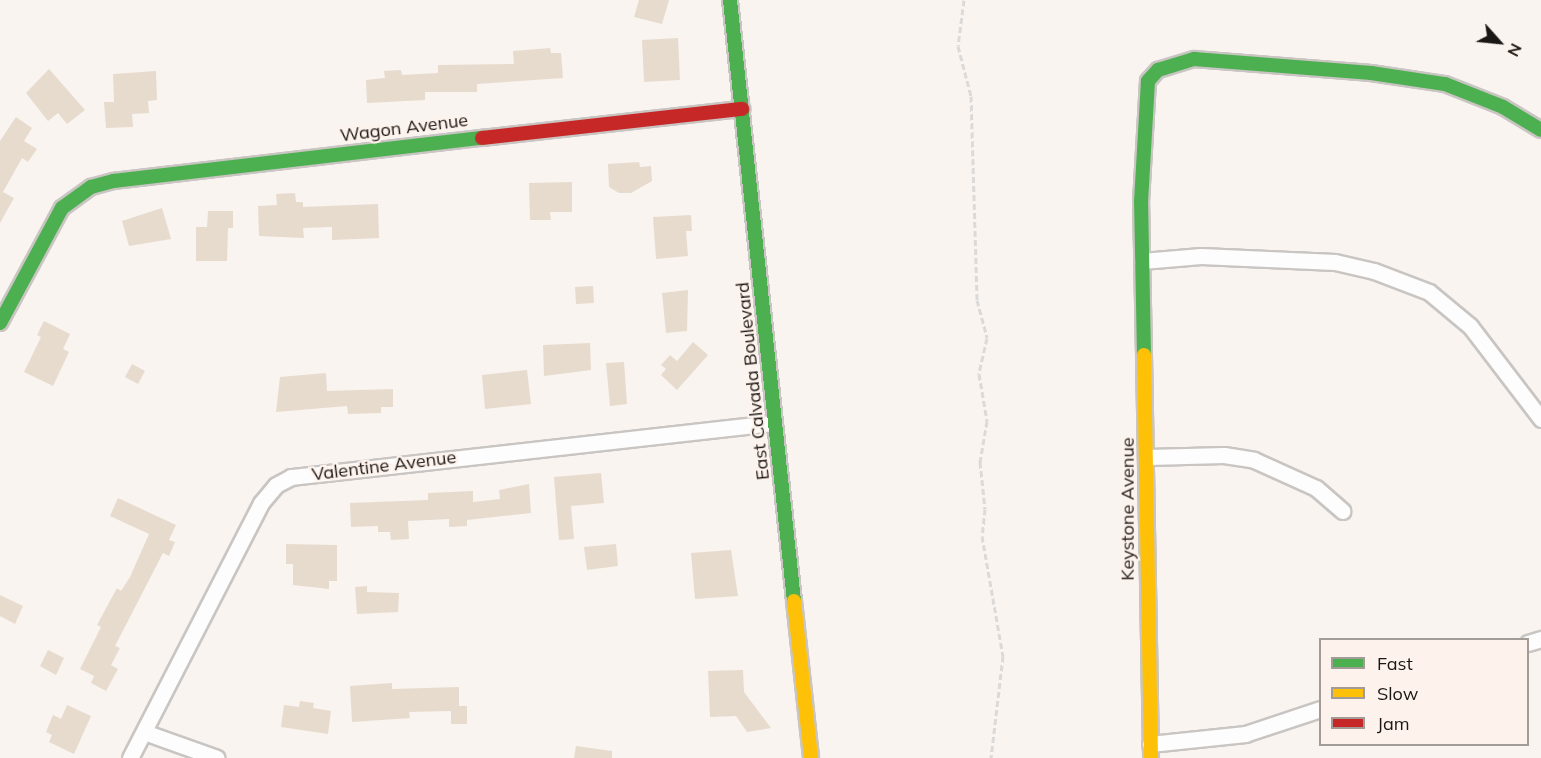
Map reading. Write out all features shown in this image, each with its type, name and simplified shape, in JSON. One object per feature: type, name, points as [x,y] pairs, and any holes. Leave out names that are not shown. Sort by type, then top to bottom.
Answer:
[{"type":"street","name":"East Calvada Boulevard","points":[[730,0],[812,758]]},
{"type":"street","name":"Keystone Avenue","points":[[1150,751],[1144,511],[1148,457],[1142,261],[1145,91],[1158,69],[1172,63],[1194,60],[1253,62],[1446,84],[1495,103],[1541,130]]},
{"type":"street","name":"Wagon Avenue","points":[[0,323],[30,262],[62,208],[73,197],[114,181],[742,109]]},
{"type":"street","points":[[1142,261],[1201,256],[1335,262],[1374,271],[1429,292],[1470,326],[1541,419]]},
{"type":"street","name":"Valentine Avenue","points":[[130,758],[261,503],[276,485],[291,477],[774,423]]},
{"type":"street","points":[[1148,457],[1224,455],[1254,460],[1316,488],[1341,511]]},
{"type":"street","points":[[1150,751],[1245,734],[1319,709]]},
{"type":"street","points":[[144,732],[217,758]]},
{"type":"path","points":[[964,0],[958,46],[970,96],[977,300],[987,338],[979,374],[987,421],[980,462],[985,509],[982,536],[1003,656],[991,758]]},
{"type":"building","points":[[639,0],[669,0],[662,24],[634,17]]},
{"type":"building","points":[[678,38],[680,80],[644,82],[642,40]]},
{"type":"building","points":[[550,48],[551,53],[561,53],[563,78],[477,84],[477,92],[425,92],[425,100],[367,103],[366,80],[385,78],[384,71],[401,70],[402,75],[438,73],[438,65],[514,64],[513,51]]},
{"type":"building","points":[[49,69],[85,110],[67,124],[58,113],[48,121],[26,93]]},
{"type":"building","points":[[156,71],[157,100],[148,101],[149,113],[132,114],[133,127],[106,128],[104,102],[114,102],[113,74]]},
{"type":"building","points":[[16,117],[32,128],[24,141],[37,149],[28,162],[22,158],[3,192],[14,198],[0,223],[0,141]]},
{"type":"building","points":[[639,162],[640,167],[651,166],[652,181],[631,193],[619,193],[609,187],[608,164]]},
{"type":"building","points":[[572,182],[572,212],[550,212],[551,220],[530,220],[529,183]]},
{"type":"building","points":[[295,193],[296,202],[303,202],[303,207],[378,204],[379,238],[332,240],[332,227],[303,228],[304,238],[259,236],[258,206],[277,205],[276,194]]},
{"type":"building","points":[[162,208],[171,239],[129,246],[122,221]]},
{"type":"building","points":[[208,211],[233,211],[233,228],[228,228],[227,261],[196,261],[196,227],[207,227]]},
{"type":"building","points":[[691,215],[692,231],[686,231],[688,256],[656,259],[653,217]]},
{"type":"building","points":[[593,286],[594,303],[576,304],[575,287]]},
{"type":"building","points":[[688,290],[687,331],[666,333],[662,293]]},
{"type":"building","points":[[44,321],[70,334],[63,349],[69,352],[53,386],[24,372],[41,337],[37,335]]},
{"type":"building","points":[[693,342],[708,355],[677,390],[661,375],[666,369],[661,365],[670,355],[677,361]]},
{"type":"building","points":[[590,343],[591,370],[544,376],[543,345]]},
{"type":"building","points":[[624,362],[627,404],[610,406],[606,363]]},
{"type":"building","points":[[132,364],[145,371],[138,384],[125,377]]},
{"type":"building","points":[[527,370],[531,404],[485,409],[482,375]]},
{"type":"building","points":[[326,373],[327,391],[393,389],[393,407],[381,407],[381,413],[348,414],[347,406],[276,412],[280,377]]},
{"type":"building","points":[[601,473],[604,503],[571,506],[574,539],[559,540],[554,477]]},
{"type":"building","points":[[529,484],[531,513],[467,520],[467,526],[449,527],[449,519],[408,521],[409,539],[391,540],[390,532],[378,532],[378,526],[351,527],[350,503],[428,500],[428,493],[473,491],[473,502],[500,499],[499,490]]},
{"type":"building","points":[[118,498],[176,525],[169,540],[175,542],[169,556],[163,553],[115,646],[120,648],[111,665],[118,669],[106,691],[91,683],[94,676],[80,669],[101,627],[97,625],[117,588],[121,591],[130,577],[149,534],[110,516]]},
{"type":"building","points":[[286,544],[337,545],[337,581],[329,581],[329,589],[293,585],[293,564],[286,564]]},
{"type":"building","points":[[616,544],[618,566],[587,570],[584,547]]},
{"type":"building","points":[[731,550],[738,596],[695,599],[691,553]]},
{"type":"building","points":[[367,586],[367,592],[399,593],[398,612],[357,614],[355,587]]},
{"type":"building","points":[[0,595],[23,606],[15,624],[0,616]]},
{"type":"building","points":[[48,650],[64,658],[56,675],[40,666]]},
{"type":"building","points":[[743,670],[744,692],[771,728],[747,732],[736,716],[710,717],[708,671]]},
{"type":"building","points":[[392,683],[392,689],[459,687],[459,706],[467,706],[467,724],[451,724],[451,711],[409,712],[410,718],[352,722],[350,686]]},
{"type":"building","points":[[300,701],[314,703],[313,708],[331,711],[328,734],[281,727],[284,705],[299,707]]},
{"type":"building","points":[[67,705],[91,716],[74,754],[49,742],[52,735],[46,732],[53,715],[61,719]]},
{"type":"building","points":[[576,746],[612,751],[612,758],[574,758]]},
{"type":"traffic: fast","points":[[730,0],[794,601]]},
{"type":"traffic: fast","points":[[1144,355],[1141,202],[1148,81],[1158,70],[1194,59],[1371,73],[1445,84],[1503,107],[1541,130]]},
{"type":"traffic: fast","points":[[0,323],[62,208],[91,187],[114,181],[482,138]]},
{"type":"traffic: slow","points":[[1144,355],[1151,758]]},
{"type":"traffic: slow","points":[[794,601],[811,758]]},
{"type":"traffic: jam","points":[[482,138],[742,109]]}]
